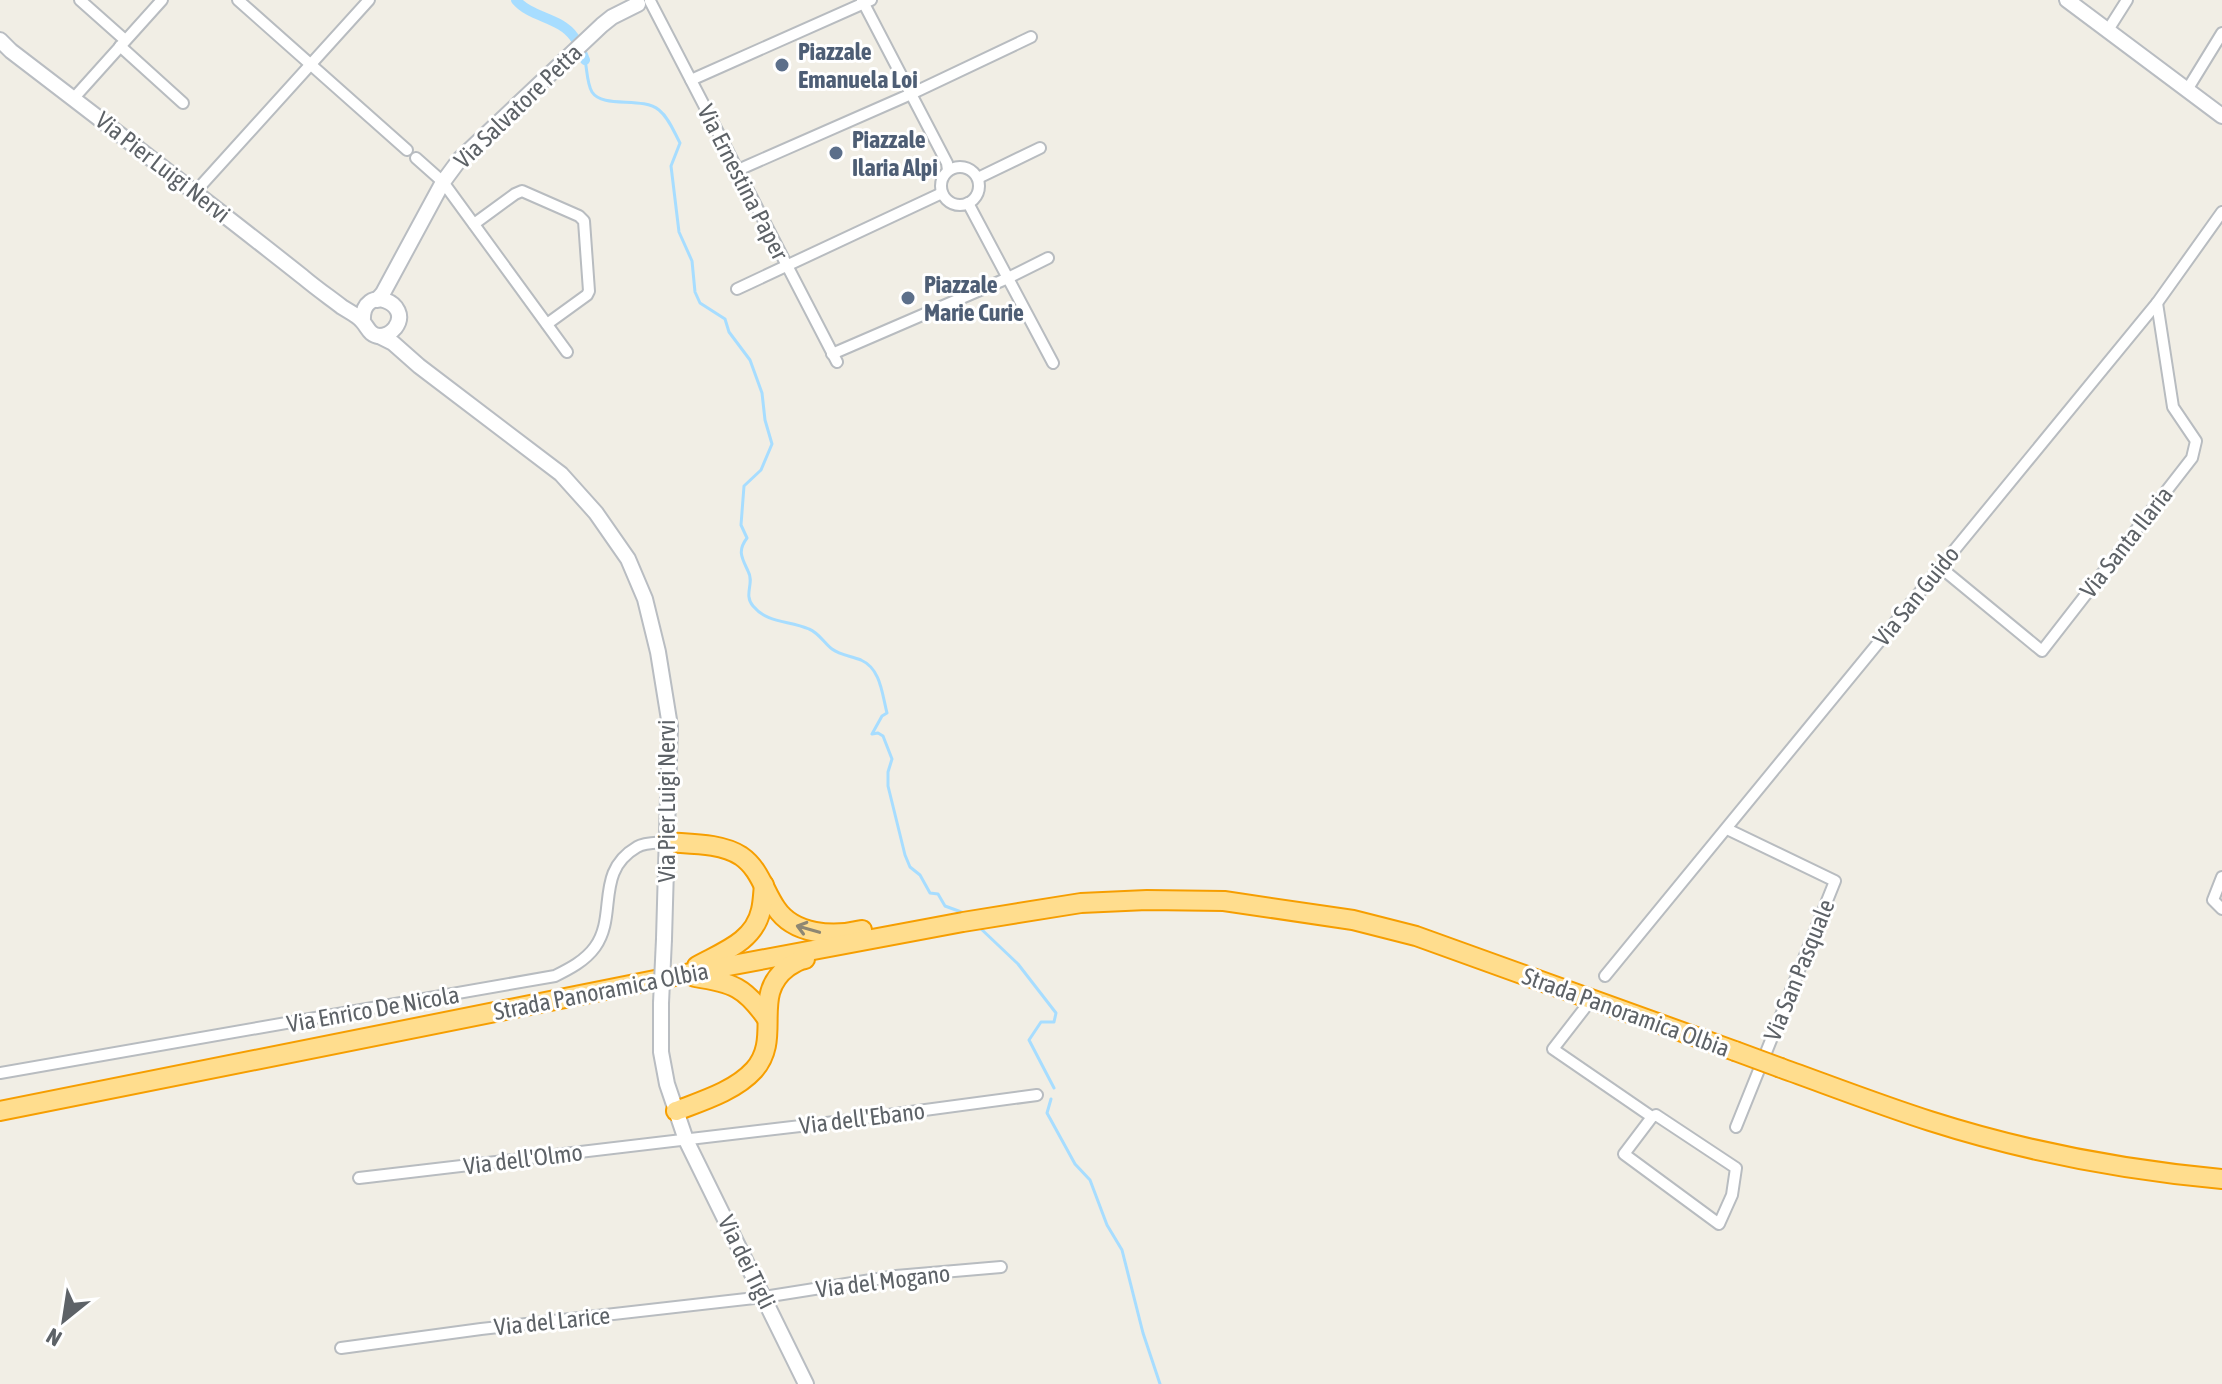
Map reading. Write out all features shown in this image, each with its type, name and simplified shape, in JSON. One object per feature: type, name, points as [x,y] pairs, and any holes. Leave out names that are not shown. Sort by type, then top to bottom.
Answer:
[{"type":"highway","points":[[667,842],[713,847],[740,856],[754,867],[776,910],[792,925],[819,933],[849,933],[894,924],[913,931]]},
{"type":"highway","points":[[680,975],[741,942],[754,928],[761,912],[764,885]]},
{"type":"highway","name":"Strada Panoramica Olbia","points":[[0,1111],[680,975],[1021,911],[1081,903],[1224,901],[1338,917],[1416,936],[1930,1121],[2002,1142],[2146,1170],[2222,1179]]},
{"type":"highway","points":[[676,1111],[739,1083],[755,1069],[768,1039],[769,989],[780,973],[798,960],[868,948],[888,936]]},
{"type":"highway","points":[[680,975],[739,988],[767,1019]]},
{"type":"street","points":[[80,0],[183,103]]},
{"type":"street","points":[[73,99],[162,0]]},
{"type":"street","points":[[238,0],[407,150]]},
{"type":"street","points":[[196,191],[369,0]]},
{"type":"street","name":"Via Salvatore Petta","points":[[602,25],[619,0]]},
{"type":"street","points":[[2067,0],[2222,116]]},
{"type":"street","points":[[2108,30],[2127,0]]},
{"type":"street","name":"Via Salvatore Petta","points":[[383,300],[443,182],[460,159],[602,25],[642,1]]},
{"type":"street","name":"Via Ernestina Paper","points":[[642,1],[691,80],[835,358],[1008,278]]},
{"type":"street","points":[[691,80],[865,1],[948,170]]},
{"type":"street","points":[[2187,90],[2222,33]]},
{"type":"street","points":[[738,170],[1031,37]]},
{"type":"street","name":"Via Pier Luigi Nervi","points":[[0,40],[326,295],[363,316]]},
{"type":"street","points":[[978,178],[1040,148]]},
{"type":"street","points":[[416,158],[443,182],[567,352]]},
{"type":"street","points":[[966,167],[978,178],[979,190],[968,203],[953,204],[942,193],[940,183],[948,170],[966,167]]},
{"type":"street","points":[[474,224],[522,191],[584,221],[589,291],[547,324]]},
{"type":"street","points":[[737,289],[942,193]]},
{"type":"street","points":[[968,203],[1053,363]]},
{"type":"street","name":"Via San Guido","points":[[1605,976],[2157,303],[2222,212]]},
{"type":"street","points":[[1008,278],[1048,258]]},
{"type":"street","points":[[383,300],[394,305],[399,314],[397,325],[390,333],[379,336],[369,331],[363,316],[367,305],[383,300]]},
{"type":"street","name":"Via Santa Ilaria","points":[[1940,567],[2042,651],[2192,458],[2196,441],[2173,407],[2157,303]]},
{"type":"street","name":"Via Pier Luigi Nervi","points":[[397,325],[407,351],[419,366]]},
{"type":"street","name":"Via Pier Luigi Nervi","points":[[379,336],[393,343],[561,474],[596,513],[628,559],[645,599],[658,652],[670,726],[661,1052],[667,1084],[686,1140]]},
{"type":"street","name":"Via San Pasquale","points":[[1727,829],[1835,881],[1736,1127]]},
{"type":"street","name":"Via Enrico De Nicola","points":[[0,1073],[555,976],[574,967],[595,947],[604,925],[609,883],[617,864],[638,845],[667,842]]},
{"type":"street","points":[[2222,877],[2213,900],[2222,909]]},
{"type":"street","points":[[1591,1000],[1553,1049],[1652,1117],[1656,1115],[1736,1168],[1732,1195],[1719,1224],[1624,1154],[1652,1117]]},
{"type":"street","name":"Via dell'Ebano","points":[[686,1140],[1037,1095]]},
{"type":"street","name":"Via dell'Olmo","points":[[359,1178],[686,1140]]},
{"type":"street","name":"Via dei Tigli","points":[[686,1140],[806,1384]]},
{"type":"street","name":"Via del Mogano","points":[[764,1297],[896,1276],[1001,1267]]},
{"type":"street","name":"Via del Larice","points":[[341,1348],[764,1297]]},
{"type":"waterway","points":[[516,0],[529,11],[568,30],[585,60]]},
{"type":"waterway","points":[[585,60],[589,85],[597,97],[652,106],[663,113],[671,125],[680,143],[671,166],[679,232],[692,261],[695,292],[700,303],[725,319],[729,332],[750,360],[762,393],[772,444],[761,470],[744,486],[741,525],[747,538],[742,554],[750,575],[750,602],[765,616],[809,629],[835,651],[861,660],[873,669],[880,683],[887,713],[872,734],[883,736],[892,759],[888,786],[905,855],[910,867],[920,875],[930,893],[938,894],[945,906],[964,913]]},
{"type":"waterway","points":[[978,926],[1018,964],[1056,1013],[1054,1022],[1041,1022],[1029,1040],[1054,1088]]},
{"type":"waterway","points":[[1051,1099],[1047,1113],[1075,1164],[1090,1180],[1107,1225],[1122,1250],[1143,1333],[1160,1384]]},
{"type":"place","name":"Piazzale Emanuela Loi","points":[[782,65]]},
{"type":"place","name":"Piazzale Ilaria Alpi","points":[[836,153]]},
{"type":"place","name":"Piazzale Marie Curie","points":[[908,298]]}]
